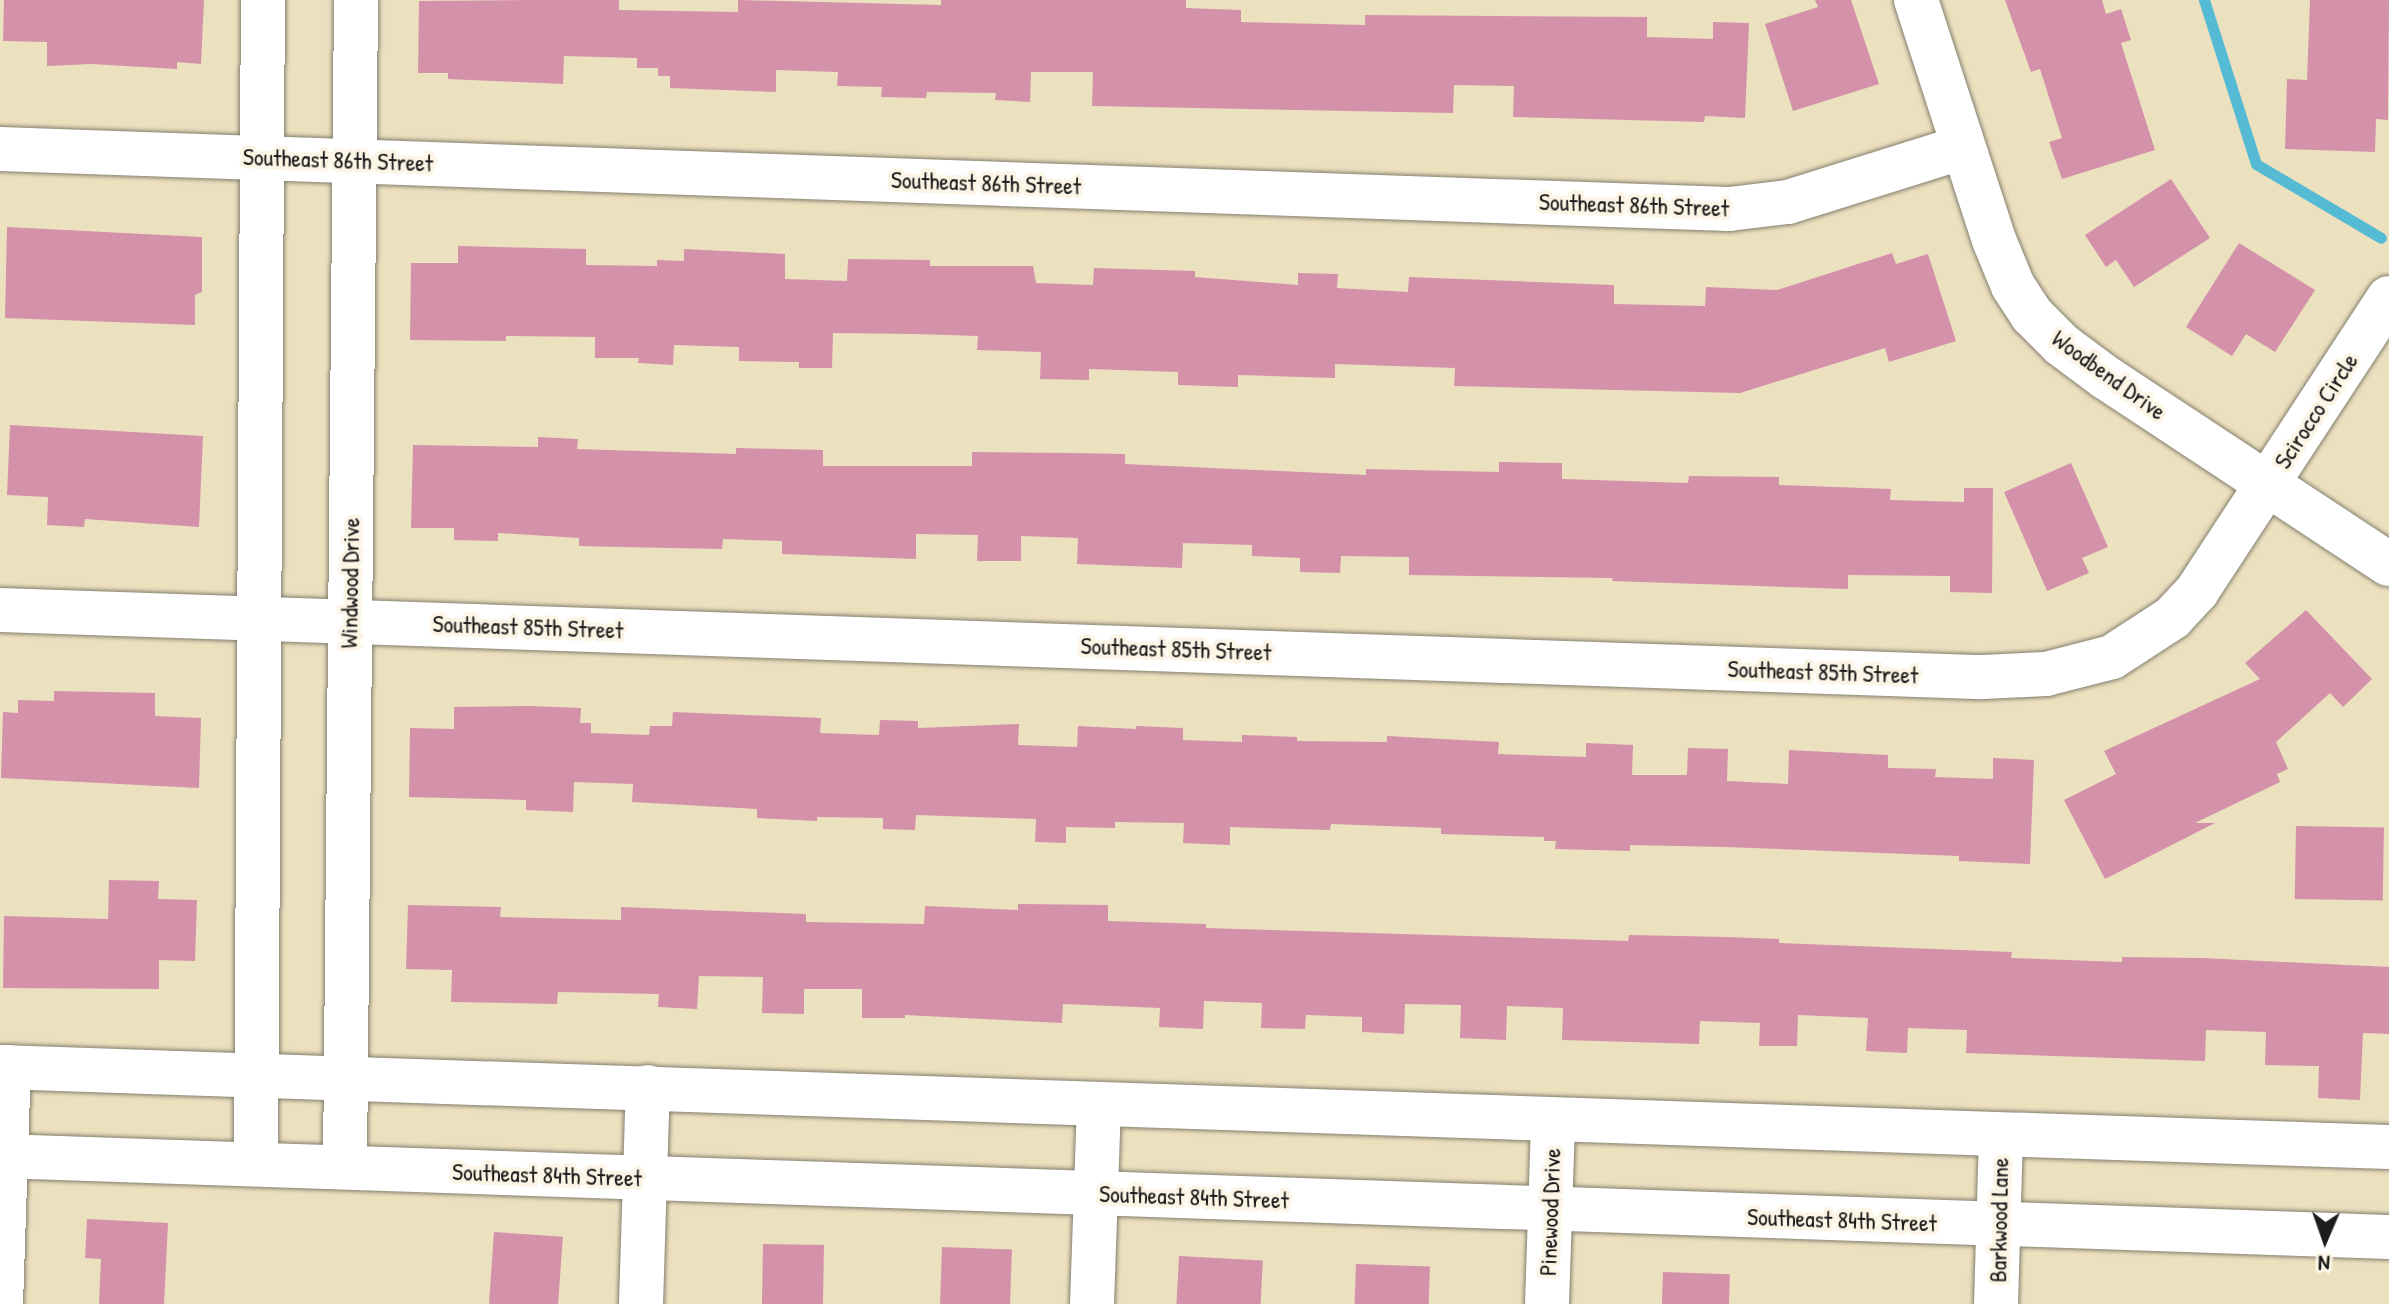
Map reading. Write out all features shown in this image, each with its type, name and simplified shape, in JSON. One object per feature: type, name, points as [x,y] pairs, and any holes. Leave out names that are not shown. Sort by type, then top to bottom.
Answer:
[{"type":"street","points":[[256,1164],[263,0]]},
{"type":"street","name":"Windwood Drive","points":[[345,1167],[356,0]]},
{"type":"street","name":"Woodbend Drive","points":[[1916,0],[1994,240],[2013,286],[2032,315],[2062,345],[2105,377],[2389,564]]},
{"type":"street","name":"Southeast 86th Street","points":[[0,149],[1729,209],[1788,202],[1963,147]]},
{"type":"street","name":"Scirocco Circle","points":[[2268,484],[2389,298]]},
{"type":"street","name":"Southeast 85th Street","points":[[0,610],[2018,676],[2079,668],[2112,657],[2172,618],[2197,591],[2268,484]]},
{"type":"street","points":[[1,1304],[4,1067],[256,1073],[1553,1121],[2389,1147]]},
{"type":"street","points":[[641,1304],[648,1087]]},
{"type":"street","points":[[1092,1304],[1099,1104]]},
{"type":"street","name":"Pinewood Drive","points":[[1547,1304],[1553,1121]]},
{"type":"street","name":"Barkwood Lane","points":[[1996,1304],[2001,1136]]},
{"type":"street","name":"Southeast 84th Street","points":[[3,1156],[1550,1211],[2389,1237]]},
{"type":"building","points":[[4,0],[204,0],[201,64],[177,62],[177,69],[91,64],[47,66],[47,42],[3,41]]},
{"type":"building","points":[[619,0],[619,10],[738,12],[738,0],[941,5],[941,0],[1186,0],[1186,8],[1241,10],[1241,22],[1365,25],[1365,15],[1647,17],[1647,37],[1713,39],[1713,22],[1749,23],[1745,118],[1705,116],[1704,122],[1513,117],[1514,86],[1454,85],[1453,113],[1092,106],[1093,72],[1031,72],[1030,102],[995,100],[996,93],[927,92],[926,98],[881,97],[882,87],[837,86],[838,72],[776,70],[776,92],[670,88],[670,76],[658,76],[658,68],[637,68],[637,58],[564,56],[563,84],[448,79],[448,73],[418,73],[419,1]]},
{"type":"building","points":[[1815,0],[1851,0],[1879,84],[1793,111],[1765,24],[1818,7]]},
{"type":"building","points":[[2005,0],[2102,0],[2106,14],[2121,9],[2131,40],[2121,43],[2155,150],[2062,179],[2049,142],[2062,138],[2040,69],[2031,72]]},
{"type":"building","points":[[2310,0],[2389,0],[2388,120],[2376,119],[2375,152],[2285,149],[2287,79],[2307,80]]},
{"type":"building","points":[[2171,179],[2210,238],[2134,287],[2116,260],[2106,267],[2085,235]]},
{"type":"building","points":[[7,227],[202,237],[202,292],[195,295],[195,325],[5,318]]},
{"type":"building","points":[[2239,243],[2315,290],[2275,352],[2246,334],[2232,356],[2186,327]]},
{"type":"building","points":[[458,246],[586,249],[586,265],[657,266],[657,260],[684,261],[684,249],[785,254],[785,279],[847,281],[848,259],[930,260],[930,266],[1033,266],[1036,283],[1093,285],[1094,268],[1195,271],[1195,277],[1298,285],[1298,273],[1338,274],[1337,288],[1408,292],[1409,277],[1614,285],[1614,304],[1705,306],[1706,287],[1777,290],[1892,253],[1896,264],[1928,254],[1956,341],[1889,362],[1885,348],[1740,393],[1454,386],[1455,368],[1335,364],[1335,378],[1238,375],[1238,387],[1178,385],[1178,372],[1089,369],[1089,380],[1040,379],[1041,352],[977,350],[978,336],[833,333],[832,368],[799,368],[799,362],[739,361],[739,347],[674,345],[673,365],[638,363],[639,358],[595,358],[595,337],[506,336],[506,341],[410,340],[411,263],[458,263]]},
{"type":"building","points":[[10,425],[203,436],[199,527],[85,519],[84,527],[47,525],[48,497],[7,495]]},
{"type":"building","points":[[538,437],[578,439],[577,449],[736,454],[736,448],[823,450],[823,466],[972,466],[972,452],[1073,453],[1125,454],[1125,464],[1366,475],[1366,469],[1499,472],[1499,462],[1562,463],[1562,479],[1688,483],[1689,476],[1779,477],[1779,485],[1891,489],[1890,500],[1964,502],[1964,488],[1993,488],[1992,593],[1950,592],[1950,576],[1848,575],[1848,589],[1612,581],[1613,578],[1409,575],[1409,557],[1341,556],[1340,573],[1300,572],[1300,558],[1252,556],[1252,545],[1183,543],[1182,568],[1077,564],[1078,538],[1021,536],[1021,561],[977,561],[978,535],[916,534],[916,559],[782,554],[782,541],[723,539],[722,549],[579,546],[579,538],[498,533],[498,541],[454,540],[454,528],[411,528],[413,445],[538,447]]},
{"type":"building","points":[[2071,463],[2108,547],[2082,558],[2089,573],[2047,591],[2004,492]]},
{"type":"building","points":[[2306,610],[2372,679],[2343,707],[2330,693],[2276,742],[2288,769],[2277,774],[2280,782],[2195,823],[2215,823],[2105,879],[2064,800],[2116,774],[2104,751],[2260,679],[2245,663]]},
{"type":"building","points":[[54,691],[155,693],[155,716],[201,718],[199,788],[1,778],[3,712],[18,713],[18,700],[54,701]]},
{"type":"building","points":[[454,707],[581,708],[580,723],[591,723],[591,733],[649,735],[650,726],[672,726],[673,712],[821,718],[820,733],[879,735],[880,720],[918,721],[918,728],[1019,724],[1018,745],[1077,747],[1078,726],[1136,729],[1136,726],[1183,728],[1183,740],[1242,742],[1242,735],[1297,737],[1297,741],[1387,742],[1387,736],[1499,742],[1498,754],[1586,757],[1586,743],[1633,745],[1632,775],[1687,775],[1688,748],[1728,749],[1727,781],[1788,784],[1789,750],[1888,755],[1888,768],[1936,769],[1935,777],[1993,779],[1993,758],[2034,760],[2030,864],[1959,861],[1959,856],[1725,847],[1630,845],[1630,851],[1555,849],[1556,841],[1544,841],[1544,837],[1441,834],[1441,828],[1331,824],[1330,830],[1230,827],[1230,845],[1183,843],[1184,823],[1115,822],[1115,828],[1066,827],[1066,843],[1035,842],[1036,819],[916,815],[915,830],[883,829],[883,818],[817,817],[817,821],[757,818],[757,809],[632,802],[633,784],[574,782],[573,812],[526,810],[526,800],[409,797],[410,728],[454,729]]},
{"type":"building","points":[[2296,826],[2384,828],[2383,901],[2295,899]]},
{"type":"building","points":[[109,880],[159,881],[158,899],[197,900],[195,961],[159,960],[159,989],[3,988],[4,916],[108,919]]},
{"type":"building","points":[[1018,904],[1108,905],[1108,921],[1206,924],[1206,928],[1628,941],[1629,935],[1727,937],[1779,939],[1779,943],[2012,952],[2011,958],[2122,962],[2122,957],[2201,958],[2389,967],[2389,1034],[2363,1033],[2360,1100],[2318,1098],[2319,1066],[2265,1065],[2266,1032],[2206,1030],[2205,1061],[1966,1053],[1967,1030],[1908,1028],[1907,1053],[1866,1051],[1868,1018],[1798,1015],[1797,1046],[1759,1046],[1760,1023],[1700,1021],[1699,1044],[1562,1040],[1563,1008],[1507,1006],[1506,1040],[1460,1038],[1461,1005],[1405,1004],[1404,1034],[1362,1032],[1362,1017],[1306,1015],[1305,1029],[1261,1028],[1262,1003],[1204,1001],[1203,1029],[1159,1027],[1160,1008],[1063,1004],[1062,1023],[905,1015],[905,1018],[862,1018],[862,989],[804,989],[804,1014],[762,1013],[763,977],[699,976],[697,1009],[658,1007],[659,994],[558,992],[557,1004],[451,1002],[452,970],[406,969],[408,905],[501,907],[500,917],[621,920],[621,907],[806,914],[806,922],[924,924],[925,906],[1018,910]]},
{"type":"building","points":[[87,1219],[168,1223],[164,1304],[99,1304],[101,1259],[85,1258]]},
{"type":"building","points":[[494,1232],[563,1237],[558,1304],[489,1304]]},
{"type":"building","points":[[763,1244],[824,1245],[823,1304],[762,1304]]},
{"type":"building","points":[[942,1247],[1012,1249],[1010,1304],[940,1304]]},
{"type":"building","points":[[1179,1256],[1263,1260],[1261,1304],[1176,1304]]},
{"type":"building","points":[[1356,1264],[1430,1267],[1429,1304],[1355,1304]]},
{"type":"building","points":[[1663,1272],[1730,1274],[1729,1304],[1662,1304]]},
{"type":"waterway","points":[[2204,0],[2256,164],[2381,238]]}]
